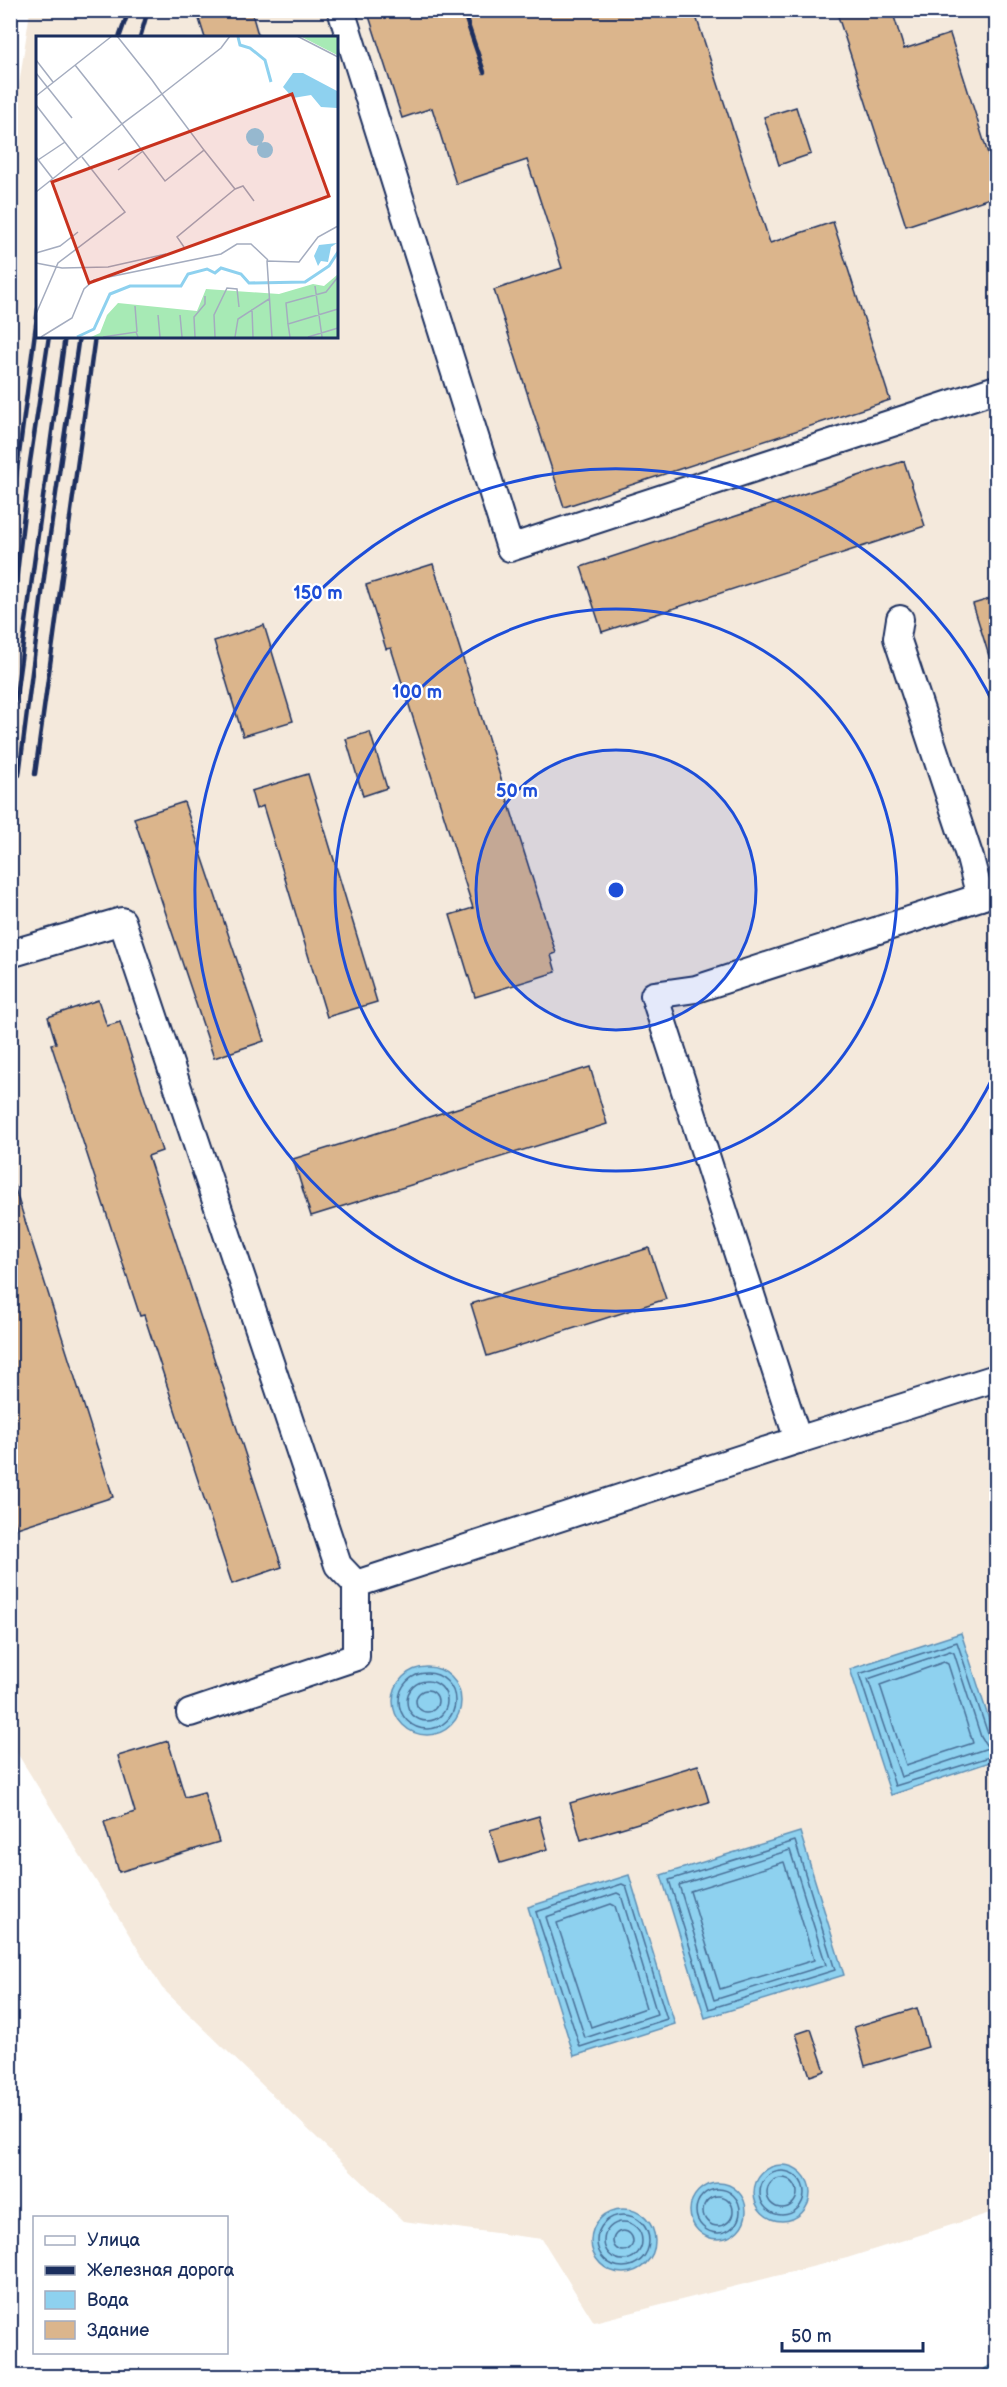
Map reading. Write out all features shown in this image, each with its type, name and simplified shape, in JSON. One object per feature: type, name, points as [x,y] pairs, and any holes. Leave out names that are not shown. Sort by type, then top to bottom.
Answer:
[{"type":"lane","points":[[342,10],[510,548],[996,389]]},
{"type":"lane","points":[[798,1440],[654,995],[696,989],[988,895],[970,858],[897,638],[900,619]]},
{"type":"lane","points":[[13,953],[122,921],[338,1565],[356,1584],[356,1657],[190,1713]]},
{"type":"lane","points":[[356,1584],[996,1377]]},
{"type":"shaded area","points":[[30,11],[996,11],[996,2211],[847,2258],[594,2322],[542,2239],[403,2221],[162,1988],[11,1743],[10,146]]},
{"type":"water","points":[[961,1633],[996,1741],[996,1760],[891,1795],[850,1669]]},
{"type":"water","points":[[427,1667],[440,1670],[451,1677],[458,1688],[461,1701],[458,1714],[451,1725],[440,1732],[427,1735],[414,1732],[403,1725],[396,1714],[393,1701],[396,1688],[403,1677],[414,1670]]},
{"type":"water","points":[[800,1832],[844,1975],[705,2018],[661,1875]]},
{"type":"water","points":[[629,1875],[675,2024],[574,2056],[528,1907]]},
{"type":"water","points":[[776,2165],[788,2165],[798,2169],[806,2177],[810,2193],[806,2209],[798,2217],[788,2221],[776,2221],[766,2217],[758,2209],[754,2199],[754,2187],[758,2177],[766,2169]]},
{"type":"water","points":[[712,2183],[724,2183],[734,2187],[742,2195],[746,2211],[742,2227],[734,2235],[724,2239],[712,2239],[702,2235],[694,2227],[690,2217],[690,2205],[694,2195],[702,2187]]},
{"type":"water","points":[[617,2209],[629,2209],[646,2218],[653,2229],[655,2241],[653,2253],[646,2264],[629,2273],[617,2273],[605,2268],[596,2259],[591,2247],[591,2235],[596,2223],[605,2214]]},
{"type":"water","points":[[996,2362],[996,2376],[973,2376]]},
{"type":"building","points":[[228,10],[251,10],[258,36],[204,36],[199,19]]},
{"type":"building","points":[[367,10],[694,10],[770,243],[833,222],[890,400],[564,507],[494,290],[562,268],[527,160],[456,184],[432,108],[402,118]]},
{"type":"building","points":[[836,10],[892,10],[904,49],[950,34],[996,179],[996,196],[906,226]]},
{"type":"building","points":[[796,107],[811,154],[779,165],[764,117]]},
{"type":"building","points":[[904,461],[925,526],[602,632],[581,567]]},
{"type":"building","points":[[433,564],[556,953],[551,955],[556,972],[475,997],[450,915],[473,908],[391,648],[386,649],[366,585]]},
{"type":"building","points":[[996,597],[996,669],[993,669],[973,604]]},
{"type":"building","points":[[264,625],[293,721],[243,736],[214,641]]},
{"type":"building","points":[[370,732],[387,788],[363,796],[346,739]]},
{"type":"building","points":[[308,774],[377,1002],[327,1017],[263,806],[256,809],[251,791]]},
{"type":"building","points":[[184,802],[264,1041],[214,1058],[134,818]]},
{"type":"building","points":[[98,1000],[107,1026],[120,1022],[162,1151],[148,1156],[282,1567],[232,1584],[144,1315],[140,1316],[51,1044],[56,1043],[48,1017]]},
{"type":"building","points":[[590,1067],[607,1124],[311,1216],[293,1159]]},
{"type":"building","points":[[14,1186],[113,1497],[17,1528],[10,1506],[10,1187]]},
{"type":"building","points":[[649,1248],[666,1299],[487,1356],[471,1304]]},
{"type":"building","points":[[168,1741],[185,1797],[204,1792],[219,1842],[119,1872],[104,1822],[135,1812],[118,1756]]},
{"type":"building","points":[[698,1765],[709,1802],[581,1840],[570,1803]]},
{"type":"building","points":[[539,1816],[548,1849],[500,1863],[490,1830]]},
{"type":"building","points":[[917,2008],[928,2047],[865,2066],[854,2027]]},
{"type":"building","points":[[811,2029],[825,2071],[810,2076],[796,2034]]},
{"type":"railway","points":[[120,36],[129,10]]},
{"type":"railway","points":[[141,36],[148,10]]},
{"type":"railway","points":[[463,10],[484,72]]},
{"type":"railway","points":[[10,523],[36,324]]},
{"type":"railway","points":[[10,634],[30,462],[49,338]]},
{"type":"railway","points":[[10,740],[65,338]]},
{"type":"railway","points":[[19,775],[46,562],[79,338]]},
{"type":"railway","points":[[35,774],[95,338]]}]
